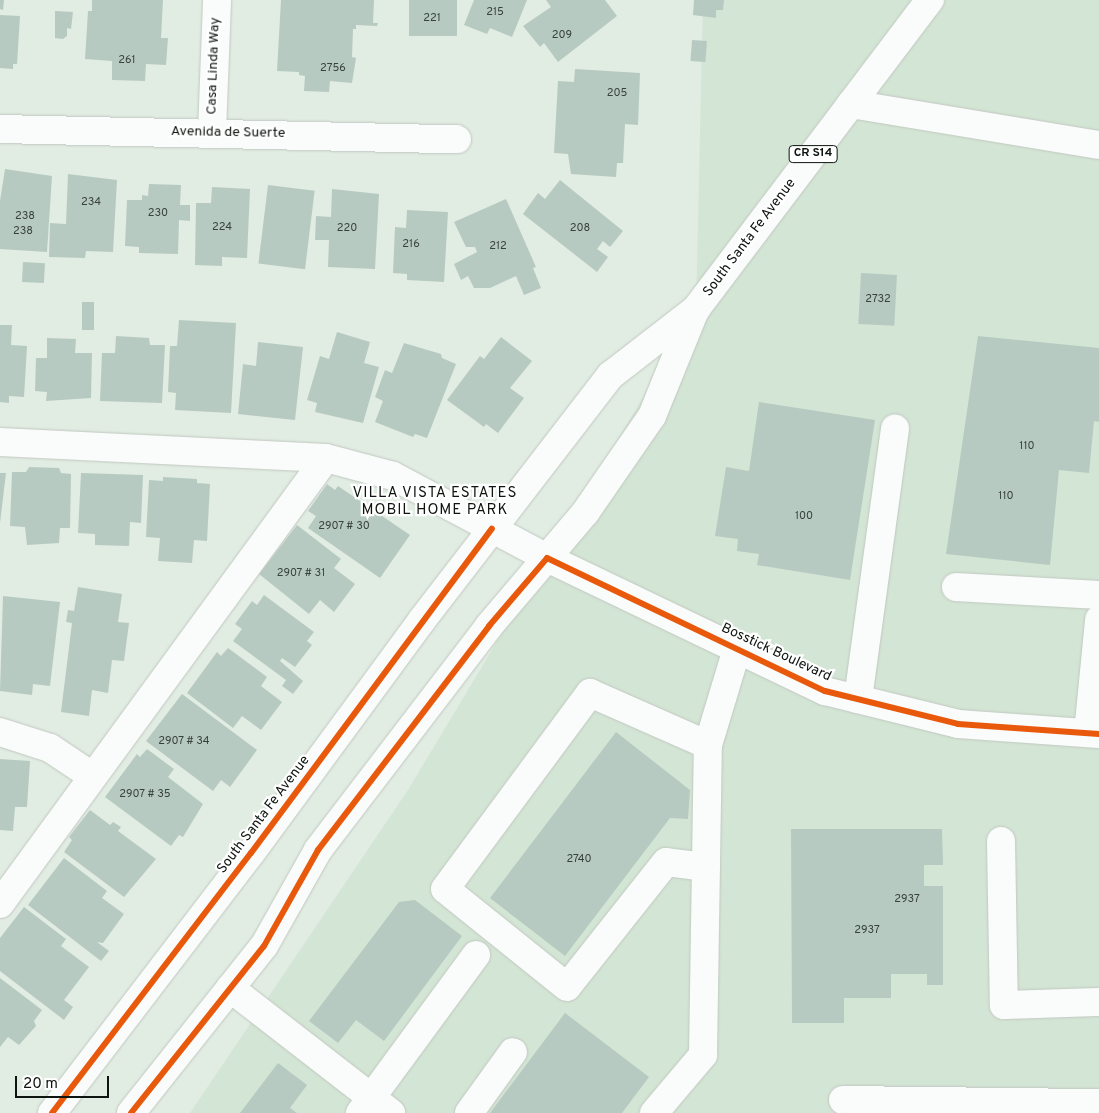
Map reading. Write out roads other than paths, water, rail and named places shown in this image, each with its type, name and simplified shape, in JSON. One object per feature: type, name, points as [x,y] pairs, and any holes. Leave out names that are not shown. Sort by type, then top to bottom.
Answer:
[{"type":"main road","name":"Casa Linda Way","points":[[212,132],[217,0]]},
{"type":"main road","name":"South Santa Fe Avenue","points":[[131,1113],[264,946],[318,850],[488,626],[585,513],[652,416],[696,309],[930,0]]},
{"type":"main road","points":[[851,104],[1099,145]]},
{"type":"main road","name":"Avenida de Suerte","points":[[0,129],[212,132],[457,139]]},
{"type":"main road","name":"South Santa Fe Avenue","points":[[52,1113],[251,853],[492,529],[611,375],[696,309]]},
{"type":"main road","points":[[858,699],[895,429]]},
{"type":"main road","name":"Bosstick Boulevard","points":[[0,442],[326,458],[393,476],[547,558],[825,691],[958,724],[1094,733]]},
{"type":"main road","points":[[0,904],[326,458]]},
{"type":"main road","points":[[956,587],[1099,595]]},
{"type":"main road","points":[[1094,733],[1099,620]]},
{"type":"main road","points":[[654,1113],[703,1055],[708,745],[737,649]]},
{"type":"main road","points":[[706,867],[666,862],[567,987],[445,889],[590,692],[708,745]]},
{"type":"main road","points":[[0,732],[50,748],[92,776]]},
{"type":"main road","points":[[1001,841],[1004,1006],[1099,1002]]},
{"type":"main road","points":[[230,988],[374,1108],[476,955]]},
{"type":"main road","points":[[469,1113],[514,1052]]},
{"type":"main road","points":[[843,1100],[1099,1102]]},
{"type":"district","name":"VILLA VISTA ESTATES MOBIL HOME PARK","points":[[435,502]]}]
